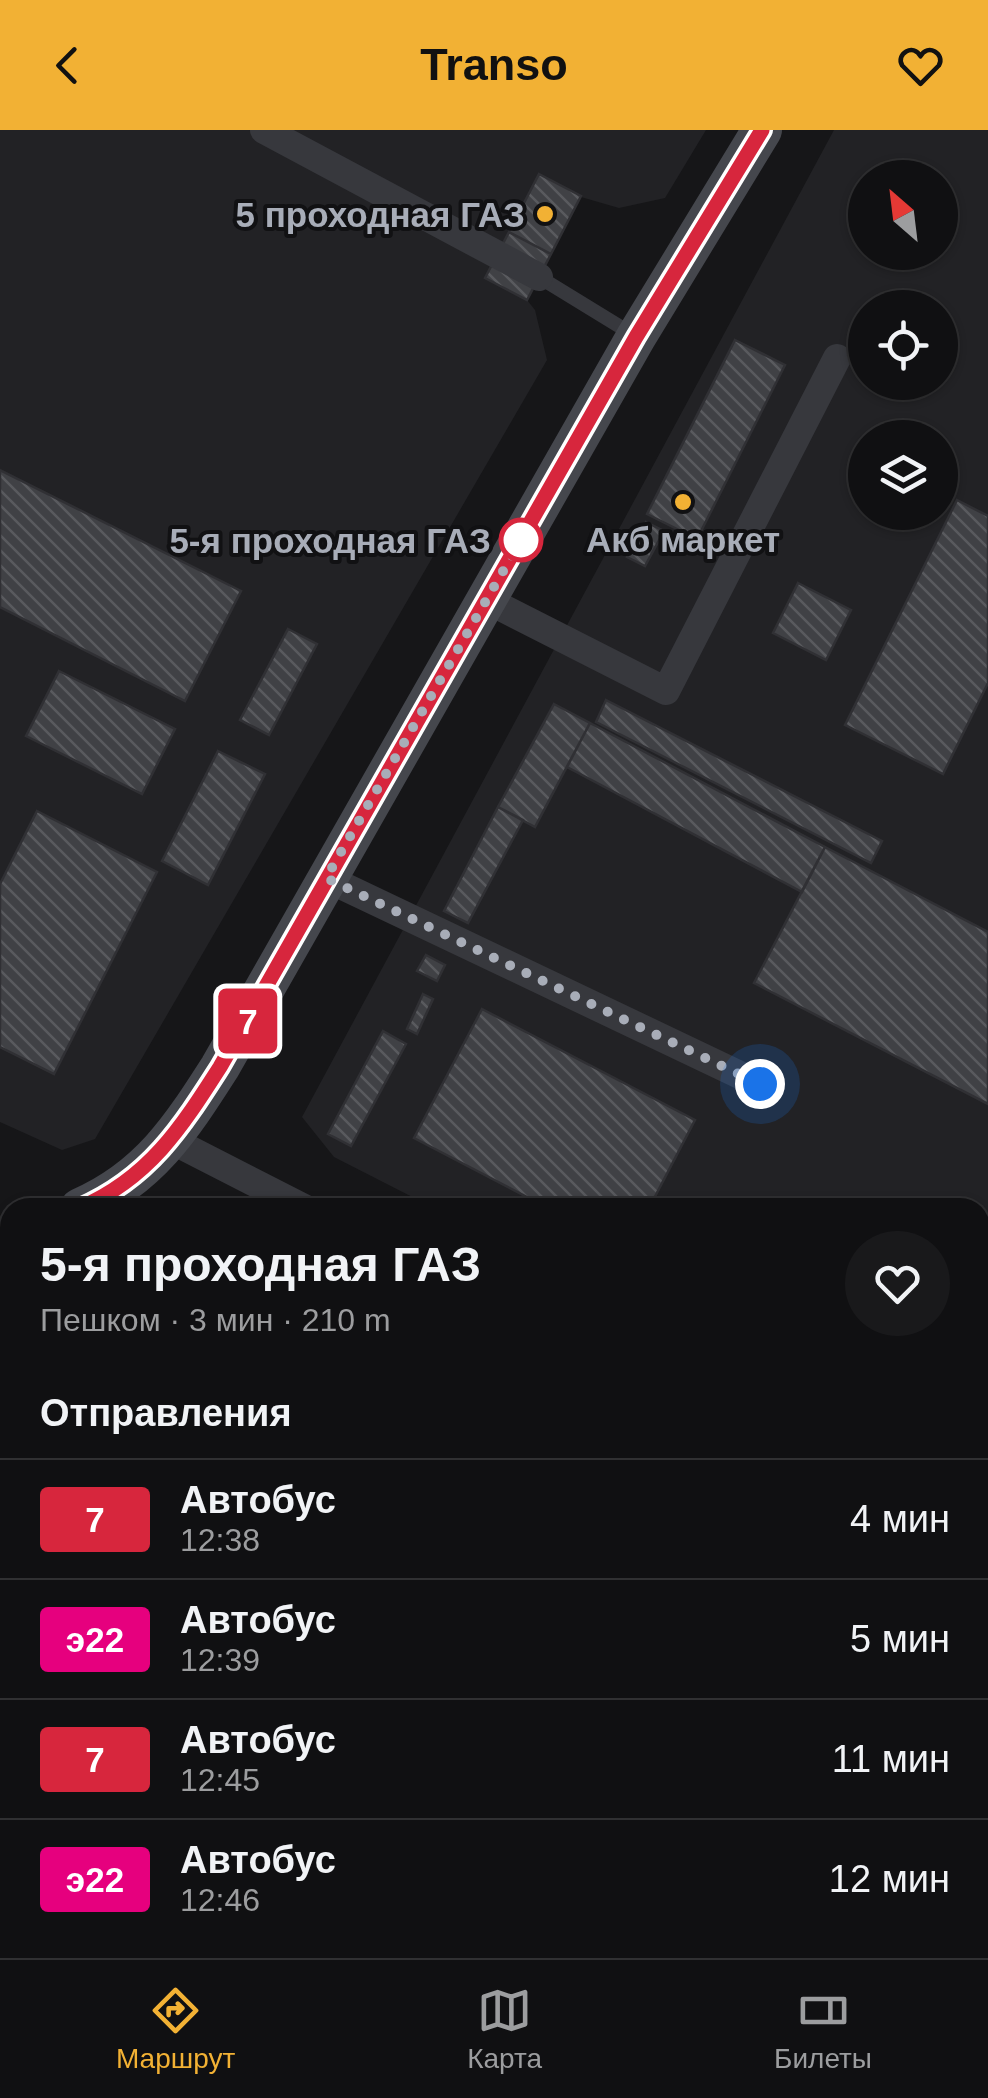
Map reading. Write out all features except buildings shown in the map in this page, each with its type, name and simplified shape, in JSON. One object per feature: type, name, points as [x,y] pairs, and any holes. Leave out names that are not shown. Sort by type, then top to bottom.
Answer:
[{"type":"street","points":[[264,130],[539,277]]},
{"type":"street","points":[[98,1198],[142,1173],[173,1141],[244,1029],[326,878],[636,337],[762,130]]},
{"type":"street","points":[[487,600],[666,691],[837,358]]},
{"type":"street","points":[[326,878],[760,1084]]},
{"type":"street","points":[[173,1141],[284,1198]]},
{"type":"lane","points":[[539,277],[636,337]]},
{"type":"shaded area","points":[[0,130],[706,130],[665,198],[619,208],[581,197],[527,300],[535,310],[547,360],[95,1139],[62,1150],[0,1122]]},
{"type":"shaded area","points":[[834,130],[988,130],[988,1198],[414,1198],[334,1157],[302,1117]]},
{"type":"bus line","name":"7","points":[[102,1198],[142,1173],[173,1141],[244,1029],[326,878],[636,337],[762,130]]},
{"type":"place","name":"5 проходная ГАЗ","points":[[545,214]]},
{"type":"place","name":"Акб маркет","points":[[683,502]]},
{"type":"place","name":"5-я проходная ГАЗ","points":[[521,540]]},
{"type":"route","points":[[521,540],[326,878],[760,1084]]}]
